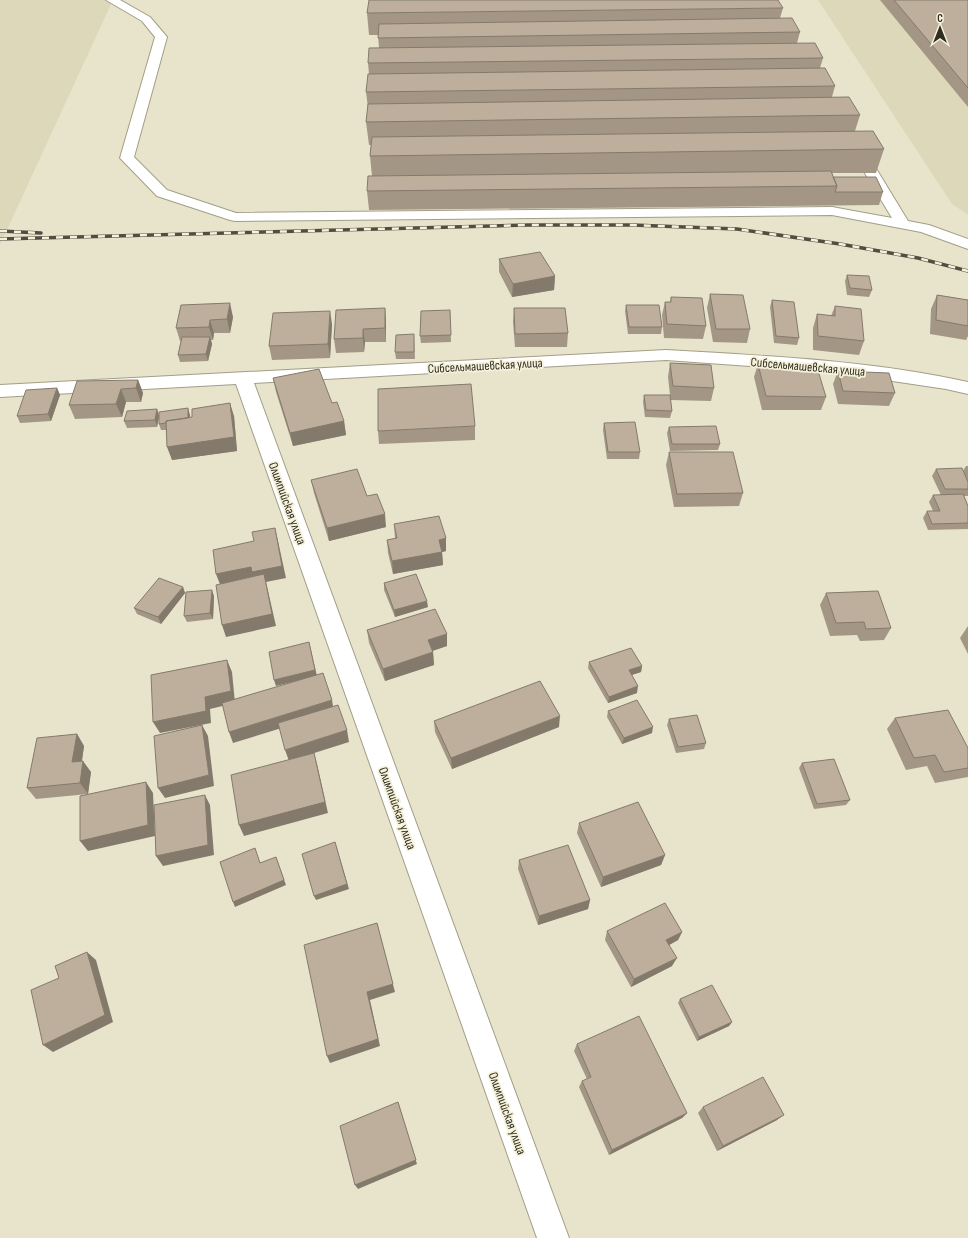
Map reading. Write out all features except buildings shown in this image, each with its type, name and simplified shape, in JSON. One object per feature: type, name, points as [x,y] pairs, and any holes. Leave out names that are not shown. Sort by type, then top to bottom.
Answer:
[{"type":"street","points":[[112,0],[146,19],[161,37],[127,158],[162,193],[235,217],[832,211],[924,228],[968,244]]},
{"type":"street","points":[[850,137],[903,224]]},
{"type":"street","name":"Сибсельмашевская улица","points":[[0,391],[666,355],[832,366],[946,383],[968,388]]},
{"type":"street","name":"Олимпийская улица","points":[[243,378],[553,1238]]},
{"type":"shaded area","points":[[0,0],[113,0],[0,245]]},
{"type":"shaded area","points":[[818,0],[968,0],[968,215],[952,204]]},
{"type":"railway","points":[[0,239],[529,225],[632,225],[737,229],[840,244],[918,258],[968,271]]},
{"type":"railway","points":[[0,231],[41,233]]}]
